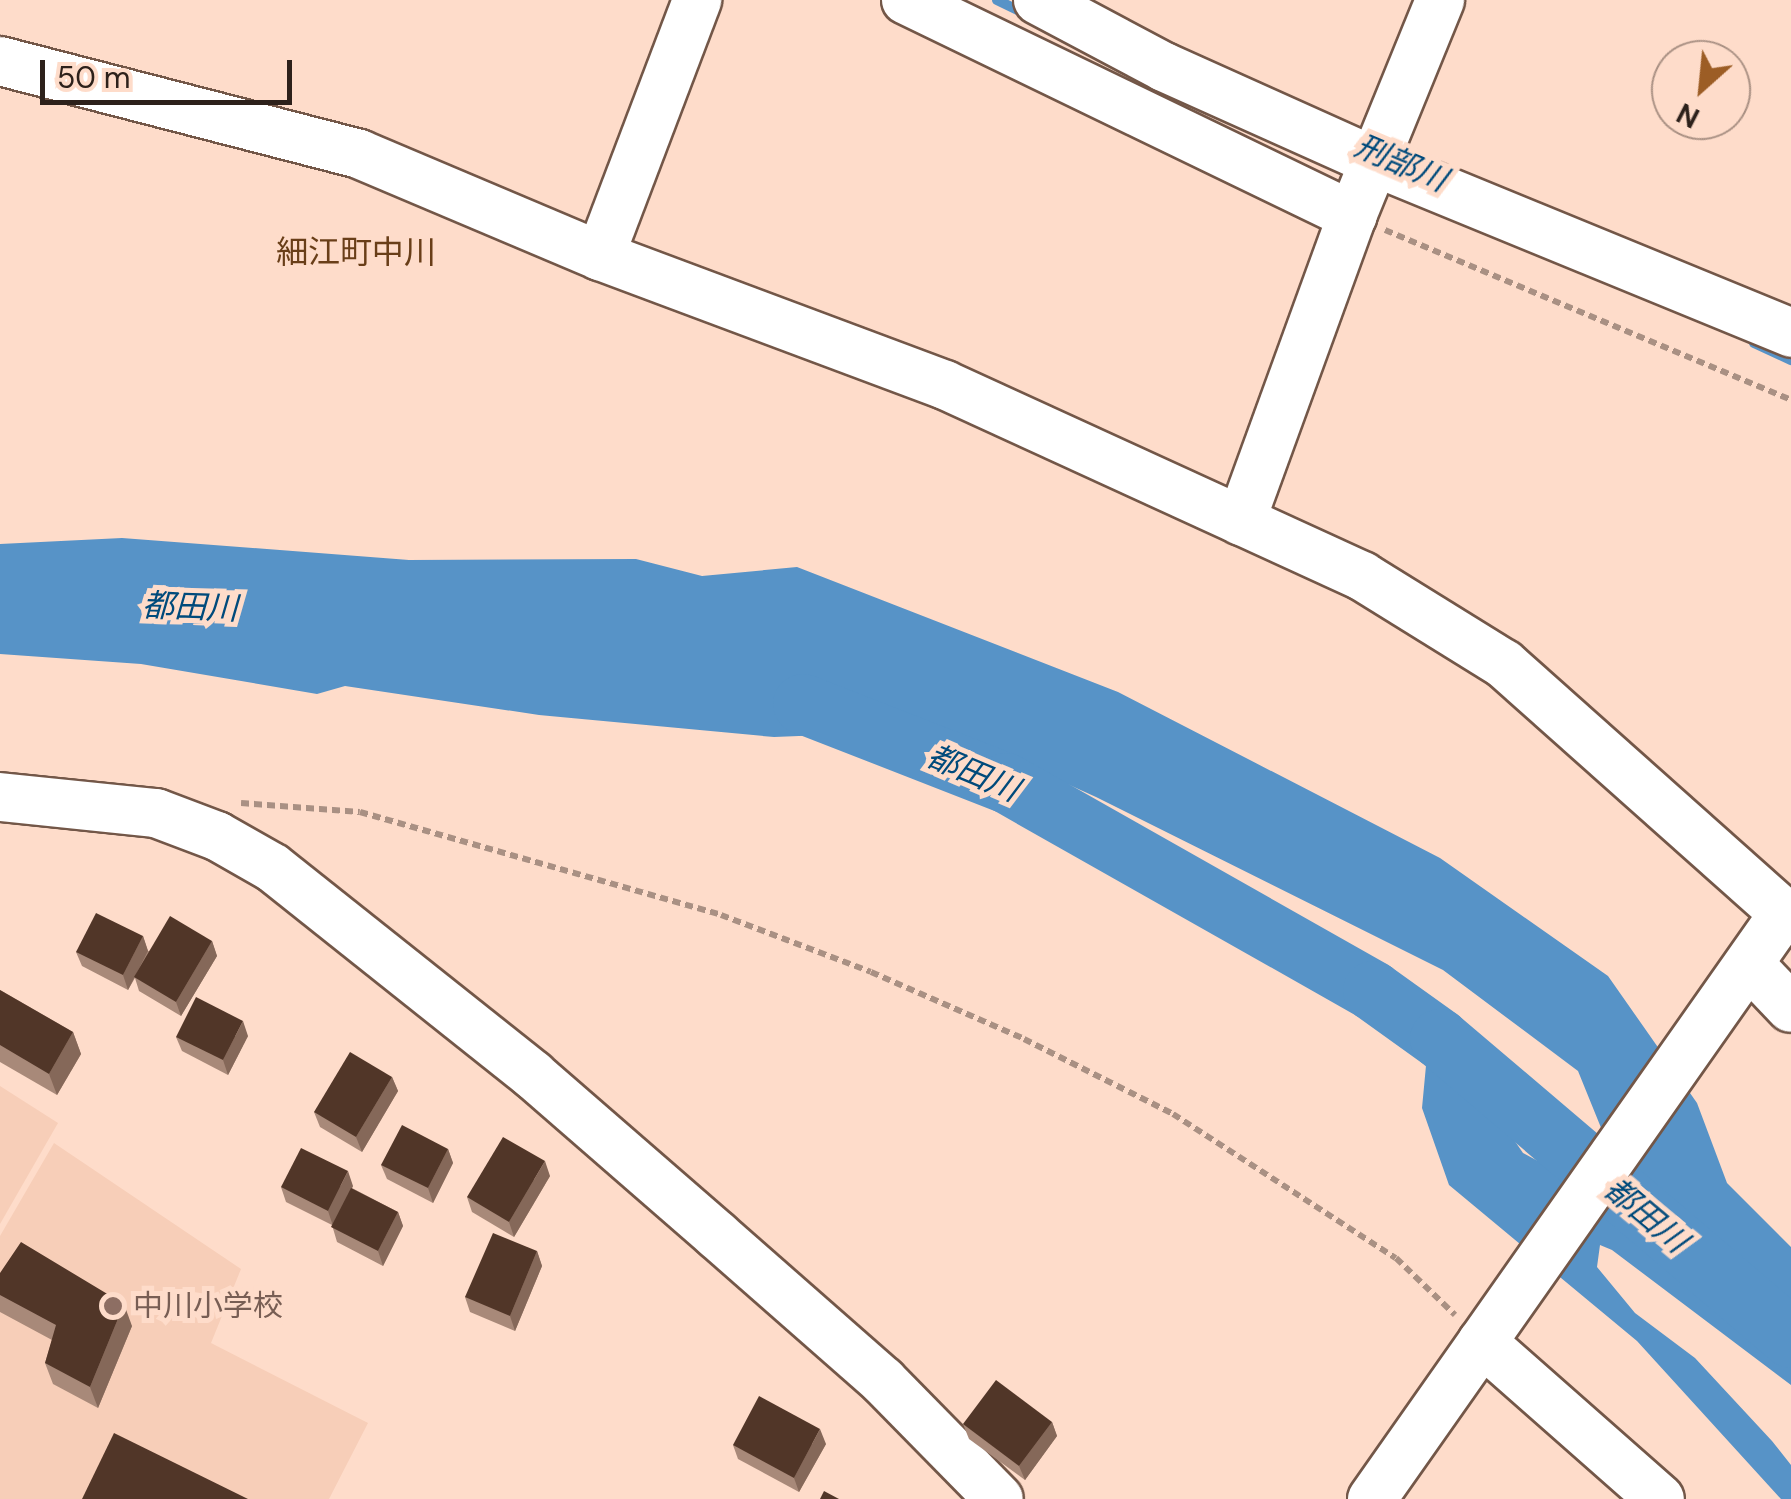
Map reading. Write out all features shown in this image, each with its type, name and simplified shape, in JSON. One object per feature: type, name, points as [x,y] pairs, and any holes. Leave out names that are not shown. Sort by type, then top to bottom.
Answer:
[{"type":"street","points":[[600,256],[697,0]]},
{"type":"street","points":[[906,0],[1352,216]]},
{"type":"street","points":[[1038,0],[1164,66],[1375,162],[1791,333]]},
{"type":"street","points":[[1241,521],[1352,216],[1440,0]]},
{"type":"street","points":[[0,61],[359,154],[600,256],[945,385],[1362,576],[1504,664],[1787,916],[1739,978],[1372,1499]]},
{"type":"street","points":[[0,797],[156,813],[217,836],[273,868],[534,1075],[883,1381],[999,1499]]},
{"type":"street","points":[[1739,978],[1791,1008]]},
{"type":"street","points":[[1487,1337],[1660,1499]]},
{"type":"path","points":[[1352,216],[1791,400]]},
{"type":"path","points":[[220,802],[360,812],[722,915],[888,979],[1024,1038],[1265,1170],[1396,1258],[1487,1337]]},
{"type":"shaded area","points":[[0,1086],[58,1123],[0,1224]]},
{"type":"shaded area","name":"中川小学校","points":[[54,1143],[241,1269],[211,1343],[368,1423],[329,1499],[0,1499],[0,1236]]},
{"type":"water","points":[[122,538],[409,560],[636,559],[702,576],[797,567],[1118,692],[1440,858],[1608,976],[1697,1103],[1727,1183],[1791,1247],[1791,1385],[1612,1250],[1600,1245],[1597,1267],[1635,1313],[1695,1358],[1772,1441],[1791,1465],[1791,1499],[1781,1499],[1637,1341],[1449,1185],[1422,1108],[1427,1055],[1490,1105],[1523,1153],[1636,1214],[1578,1071],[1443,970],[1096,797],[990,749],[924,731],[774,737],[539,715],[345,686],[317,694],[141,664],[0,654],[0,544]]},
{"type":"building","points":[[96,913],[143,936],[123,975],[76,952]]},
{"type":"building","points":[[170,916],[212,941],[176,1002],[134,977]]},
{"type":"building","points":[[0,990],[73,1032],[49,1074],[0,1045]]},
{"type":"building","points":[[196,997],[243,1021],[223,1060],[176,1037]]},
{"type":"building","points":[[350,1052],[392,1077],[356,1137],[314,1112]]},
{"type":"building","points":[[402,1125],[448,1149],[428,1188],[381,1165]]},
{"type":"building","points":[[503,1137],[545,1161],[509,1222],[467,1197]]},
{"type":"building","points":[[301,1148],[348,1171],[328,1211],[281,1187]]},
{"type":"building","points":[[351,1188],[398,1212],[378,1251],[331,1227]]},
{"type":"building","points":[[493,1233],[537,1251],[510,1316],[465,1297]]},
{"type":"building","points":[[21,1242],[124,1304],[90,1387],[45,1363],[56,1325],[0,1295],[0,1273]]},
{"type":"building","points":[[996,1380],[1052,1422],[1019,1466],[963,1424]]},
{"type":"building","points":[[759,1396],[820,1429],[794,1478],[733,1445]]},
{"type":"building","points":[[114,1433],[248,1499],[82,1499]]},
{"type":"building","points":[[824,1491],[839,1499],[820,1499]]},
{"type":"waterway","name":"刑部川","points":[[997,0],[1028,15]]},
{"type":"waterway","name":"刑部川","points":[[1754,343],[1791,360]]},
{"type":"waterway","name":"都田川","points":[[803,704],[1006,783],[1373,991],[1440,1039],[1791,1338]]},
{"type":"place","name":"中川小学校","points":[[113,1306]]},
{"type":"district","name":"細江町中川","points":[[356,252]]}]
